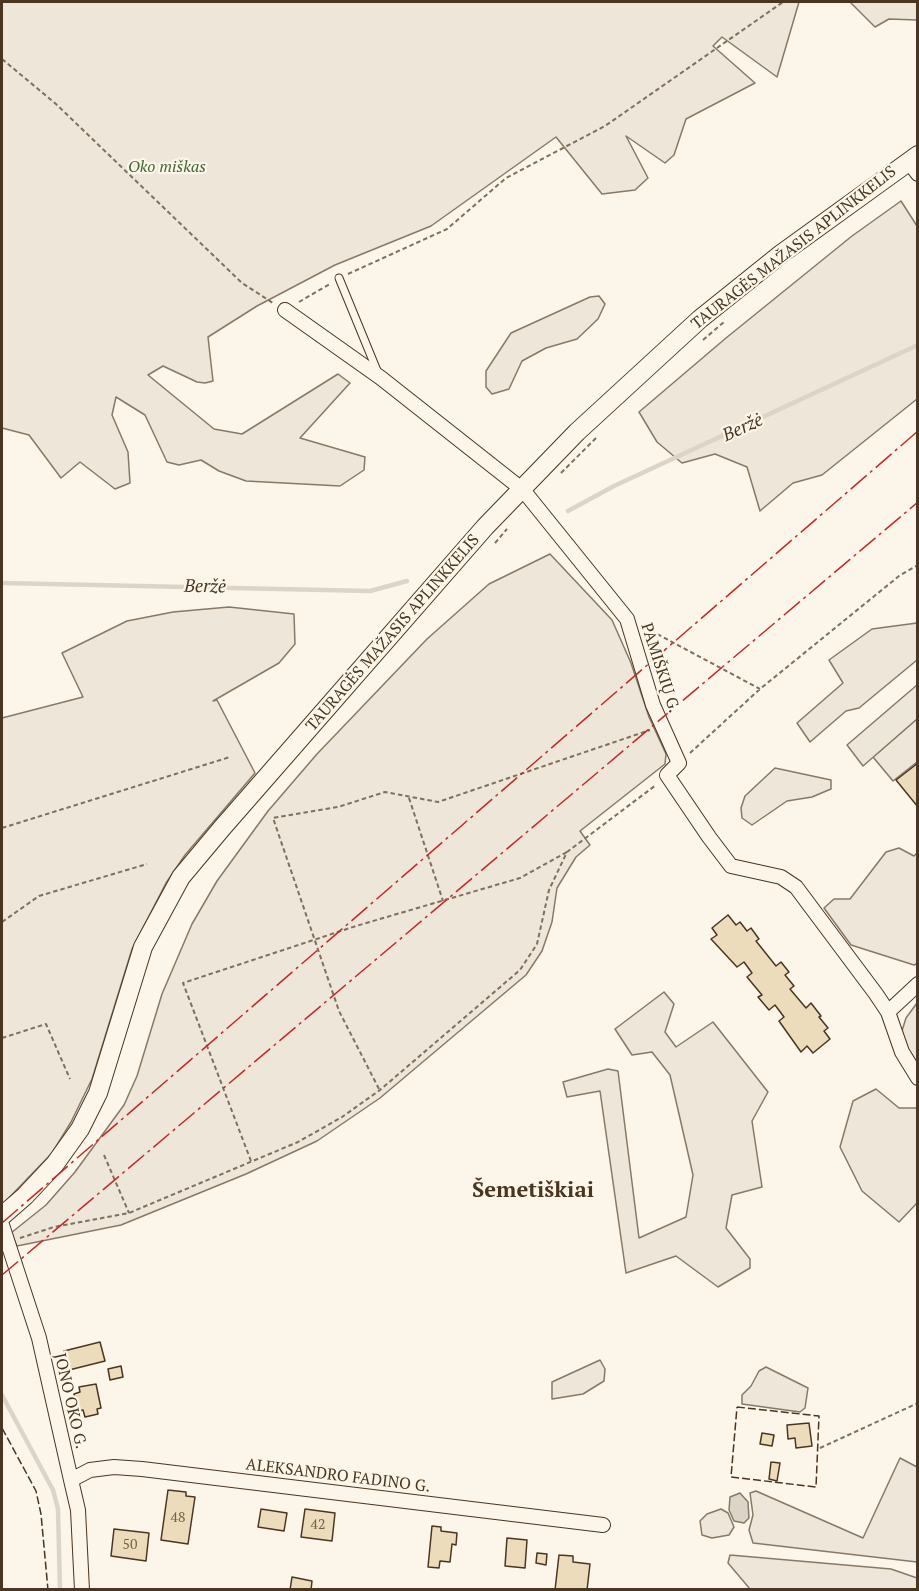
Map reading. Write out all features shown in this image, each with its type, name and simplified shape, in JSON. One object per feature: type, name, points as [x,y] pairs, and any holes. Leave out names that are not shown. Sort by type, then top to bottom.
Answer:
[{"type":"main road","name":"TAURAGĖS MAŽASIS APLINKKELIS","points":[[2,1216],[25,1196],[55,1164],[80,1128],[98,1094],[143,947],[181,877],[485,527],[577,432],[700,319],[781,254],[915,163]]},
{"type":"street","name":"PAMIŠKIŲ G.","points":[[285,310],[381,378],[523,490],[627,619],[662,726],[679,763]]},
{"type":"street","points":[[679,763],[667,775],[730,866],[781,877],[796,887],[834,934],[888,1012],[902,1052],[918,1078]]},
{"type":"street","points":[[888,1012],[918,984]]},
{"type":"street","name":"JONO OKO G.","points":[[2,1225],[39,1338],[78,1510],[82,1590]]},
{"type":"street","name":"ALEKSANDRO FADINO G.","points":[[71,1480],[90,1470],[114,1467],[142,1469],[603,1525]]},
{"type":"lane","points":[[339,278],[381,378]]},
{"type":"path","points":[[2,59],[56,104],[242,283],[285,310],[339,278],[447,229],[506,178],[605,126],[783,2]]},
{"type":"path","points":[[698,344],[725,322]]},
{"type":"path","points":[[556,478],[604,430]]},
{"type":"path","points":[[494,543],[509,527]]},
{"type":"path","points":[[679,763],[760,689],[899,576],[918,565]]},
{"type":"path","points":[[627,619],[760,689]]},
{"type":"path","points":[[380,1090],[339,1011],[273,819],[338,807],[385,792],[438,802],[662,726]]},
{"type":"path","points":[[2,828],[230,757]]},
{"type":"path","points":[[252,1161],[183,983],[314,940],[520,878],[567,852],[667,775]]},
{"type":"path","points":[[409,798],[443,901]]},
{"type":"path","points":[[9,1242],[54,1227],[129,1213],[298,1142],[342,1117],[380,1090],[520,970],[537,944],[549,890],[567,852]]},
{"type":"path","points":[[2,922],[39,896],[147,864]]},
{"type":"path","points":[[2,1038],[46,1024],[70,1079]]},
{"type":"path","points":[[104,1155],[129,1213]]},
{"type":"path","points":[[820,1448],[918,1403]]},
{"type":"green space","name":"Oko miškas","points":[[2,2],[799,2],[777,77],[722,37],[713,46],[755,83],[686,119],[674,155],[665,163],[626,136],[648,178],[635,190],[602,194],[556,137],[431,226],[335,265],[257,306],[208,337],[213,381],[197,382],[163,366],[148,375],[214,429],[242,434],[338,374],[350,383],[300,438],[365,457],[364,470],[340,486],[246,481],[219,471],[201,460],[179,465],[167,462],[145,415],[116,397],[112,415],[128,452],[130,483],[115,489],[80,462],[61,478],[29,435],[2,428]]},
{"type":"green space","points":[[850,2],[917,2],[917,20],[889,19],[875,27]]},
{"type":"green space","points":[[901,201],[917,226],[917,399],[822,475],[793,483],[760,511],[747,467],[715,454],[682,463],[657,442],[639,412],[852,236]]},
{"type":"green space","points":[[599,296],[605,304],[598,319],[577,339],[546,348],[522,361],[509,389],[492,394],[486,387],[486,371],[511,333],[590,297]]},
{"type":"green space","points":[[550,554],[612,620],[631,663],[649,717],[666,754],[665,764],[580,831],[590,845],[576,857],[557,888],[552,922],[542,951],[526,975],[380,1098],[317,1141],[246,1174],[121,1225],[17,1246],[11,1233],[46,1205],[75,1172],[124,1105],[137,1076],[162,994],[192,924],[217,881],[268,811],[317,754],[427,639],[489,584]]},
{"type":"green space","points":[[229,607],[294,614],[295,644],[279,663],[213,701],[217,700],[255,773],[185,855],[166,883],[132,949],[92,1079],[71,1122],[52,1153],[2,1205],[2,718],[83,697],[62,653],[127,621],[173,612]]},
{"type":"green space","points":[[917,623],[917,660],[859,708],[846,711],[810,742],[797,723],[843,683],[829,660],[872,629]]},
{"type":"green space","points":[[917,719],[917,762],[893,781],[873,757]]},
{"type":"green space","points":[[775,768],[831,780],[831,789],[812,797],[787,801],[752,825],[742,818],[741,808],[745,796]]},
{"type":"green space","points":[[899,848],[914,856],[917,853],[918,963],[914,965],[851,945],[824,908],[834,899],[850,899],[886,852]]},
{"type":"green space","points":[[664,992],[674,1004],[665,1032],[676,1047],[713,1022],[768,1092],[752,1121],[762,1187],[732,1195],[726,1228],[750,1259],[750,1268],[718,1287],[676,1256],[626,1273],[600,1091],[567,1097],[563,1082],[608,1069],[618,1071],[639,1238],[686,1217],[693,1175],[670,1075],[652,1052],[632,1055],[615,1029]]},
{"type":"green space","points":[[917,1003],[917,1072],[901,1034],[906,1018]]},
{"type":"green space","points":[[876,1089],[899,1108],[917,1108],[917,1203],[899,1222],[862,1191],[840,1147],[853,1101]]},
{"type":"green space","points":[[600,1360],[605,1369],[604,1381],[583,1394],[552,1399],[552,1382]]},
{"type":"green space","points":[[766,1367],[808,1388],[805,1408],[800,1412],[742,1404],[742,1395],[751,1386],[759,1371]]},
{"type":"green space","points":[[900,1458],[917,1467],[917,1562],[753,1543],[749,1530],[753,1515],[750,1493],[756,1491],[863,1538]]},
{"type":"green space","points":[[721,1509],[728,1513],[734,1527],[729,1535],[712,1538],[702,1535],[700,1521],[707,1514]]},
{"type":"green space","points":[[730,1555],[891,1569],[917,1578],[917,1589],[750,1589],[728,1563]]},
{"type":"shaded area","points":[[917,685],[917,719],[863,766],[847,745]]},
{"type":"shaded area","points":[[740,1493],[748,1502],[749,1518],[744,1523],[734,1521],[729,1510],[730,1497]]},
{"type":"building","points":[[918,763],[918,807],[896,780]]},
{"type":"building","points":[[728,915],[736,925],[740,922],[747,931],[751,928],[759,939],[756,941],[776,966],[781,962],[789,972],[785,975],[794,986],[790,989],[806,1008],[811,1003],[821,1016],[819,1017],[828,1028],[824,1031],[830,1039],[813,1053],[807,1046],[801,1052],[779,1021],[784,1017],[775,1005],[769,1010],[758,997],[762,995],[747,977],[752,973],[744,962],[737,967],[711,939],[717,935],[712,928]]},
{"type":"building","points":[[100,1342],[105,1361],[69,1370],[64,1351]]},
{"type":"building","points":[[121,1366],[123,1377],[110,1380],[108,1369]]},
{"type":"building","points":[[96,1384],[101,1408],[97,1409],[98,1414],[85,1417],[83,1410],[77,1411],[74,1394],[80,1392],[79,1387]]},
{"type":"building","points":[[809,1423],[812,1446],[796,1448],[795,1438],[788,1439],[787,1425]]},
{"type":"building","points":[[762,1433],[774,1435],[772,1446],[760,1444]]},
{"type":"building","points":[[771,1462],[780,1463],[777,1481],[769,1479]]},
{"type":"building","points":[[168,1490],[186,1492],[186,1496],[195,1497],[188,1544],[161,1540]]},
{"type":"building","points":[[261,1509],[287,1513],[284,1531],[258,1527]]},
{"type":"building","points":[[305,1509],[335,1513],[332,1541],[301,1537]]},
{"type":"building","points":[[432,1526],[441,1527],[441,1531],[457,1533],[456,1545],[452,1544],[450,1562],[440,1561],[439,1568],[428,1567]]},
{"type":"building","points":[[114,1529],[149,1533],[146,1561],[111,1556]]},
{"type":"building","points":[[507,1538],[527,1540],[525,1568],[505,1566]]},
{"type":"building","points":[[537,1553],[547,1554],[546,1565],[536,1563]]},
{"type":"building","points":[[559,1555],[573,1556],[573,1562],[590,1564],[587,1590],[555,1590]]},
{"type":"building","points":[[292,1577],[312,1581],[311,1590],[290,1590]]},
{"type":"waterway","name":"Beržė","points":[[568,511],[614,486],[918,345]]},
{"type":"waterway","name":"Beržė","points":[[2,583],[370,591],[407,581]]},
{"type":"waterway","points":[[2,1395],[53,1490],[58,1509],[60,1590]]},
{"type":"fence","points":[[737,1407],[819,1416],[816,1487],[731,1477],[737,1407]]},
{"type":"fence","points":[[2,1428],[36,1491],[41,1514],[48,1590]]},
{"type":"power","points":[[2,1223],[918,431]]},
{"type":"power","points":[[2,1275],[918,502]]},
{"type":"district","name":"Šemetiškiai","points":[[533,1191]]}]
